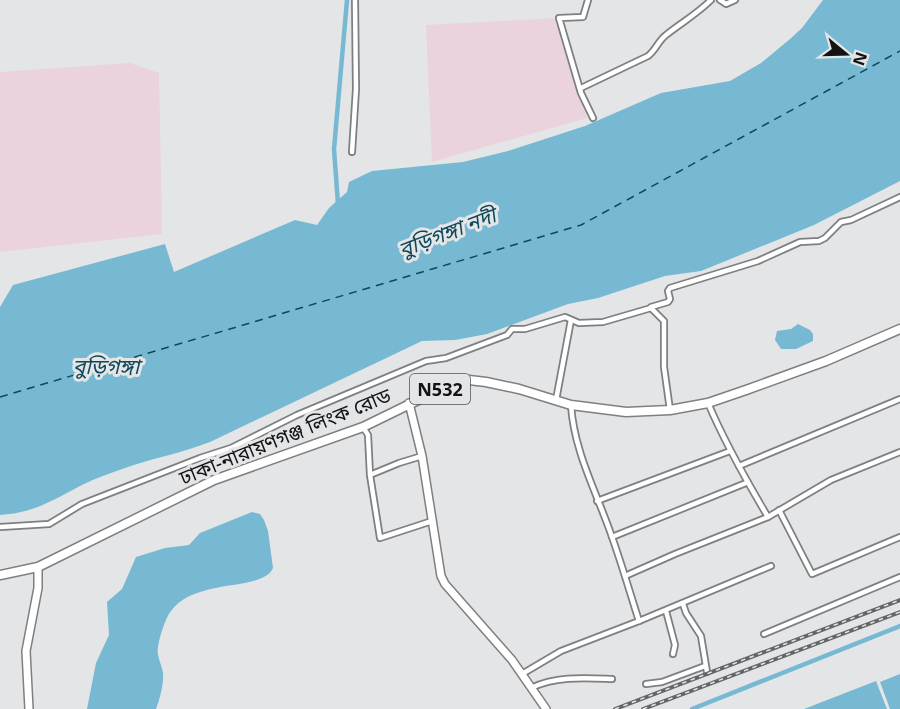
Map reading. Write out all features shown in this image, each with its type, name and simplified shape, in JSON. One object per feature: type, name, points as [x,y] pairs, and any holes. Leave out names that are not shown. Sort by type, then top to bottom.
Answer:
[{"type":"highway","name":"ঢাকা-নারায়ণগঞ্জ লিংক রোড","points":[[0,575],[38,567],[214,480],[363,427],[449,385],[469,380],[519,389],[571,405],[626,412],[670,410],[708,404],[826,361],[900,329]]},
{"type":"street","points":[[352,152],[356,89],[355,0]]},
{"type":"street","points":[[588,0],[583,17],[559,18],[593,118]]},
{"type":"street","points":[[581,88],[648,56],[665,36],[711,0]]},
{"type":"street","points":[[720,0],[726,4],[735,0]]},
{"type":"street","points":[[0,527],[49,524],[82,504],[191,461],[231,448],[297,415],[426,361],[446,358],[507,335],[512,329],[525,329],[566,318],[579,323],[603,322],[668,302],[670,288],[758,261],[800,242],[825,238],[841,222],[851,220],[900,196]]},
{"type":"street","points":[[651,308],[664,321],[664,367],[670,410]]},
{"type":"street","points":[[556,400],[571,320]]},
{"type":"street","points":[[739,466],[900,399]]},
{"type":"street","points":[[409,403],[422,456],[441,576],[445,584],[483,625],[522,674],[546,709]]},
{"type":"street","points":[[708,404],[746,483],[768,517]]},
{"type":"street","points":[[571,405],[578,448],[612,537],[639,621]]},
{"type":"street","points":[[363,427],[368,435],[370,475],[380,538],[432,521]]},
{"type":"street","points":[[597,501],[730,451]]},
{"type":"street","points":[[625,576],[768,517],[831,480],[900,452]]},
{"type":"street","points":[[370,475],[422,456]]},
{"type":"street","points":[[612,537],[746,483]]},
{"type":"street","points":[[779,510],[812,574],[900,537]]},
{"type":"street","points":[[522,674],[561,651],[683,604],[771,566]]},
{"type":"street","points":[[28,709],[26,651],[38,588],[38,567]]},
{"type":"street","points":[[764,634],[900,577]]},
{"type":"street","points":[[683,604],[686,614],[701,636],[707,672]]},
{"type":"street","points":[[666,610],[675,645],[674,654]]},
{"type":"street","points":[[646,684],[662,682],[705,666]]},
{"type":"street","points":[[531,688],[546,681],[578,677],[612,679]]},
{"type":"shaded area","points":[[558,18],[587,118],[432,162],[426,25]]},
{"type":"shaded area","points":[[130,63],[159,73],[162,234],[0,252],[0,72]]},
{"type":"water","name":"বুড়িগঙ্গা","points":[[823,0],[900,0],[900,181],[814,225],[701,271],[665,276],[598,298],[568,304],[487,334],[455,340],[422,341],[210,442],[104,476],[33,509],[0,515],[0,307],[13,285],[165,244],[174,272],[295,220],[317,225],[329,208],[347,192],[349,182],[372,171],[463,162],[508,151],[585,126],[661,93],[730,81],[761,63],[790,39],[802,28]]},
{"type":"water","points":[[798,324],[810,330],[813,334],[813,341],[796,349],[781,349],[775,340],[777,331],[791,329]]},
{"type":"water","points":[[252,512],[260,514],[264,520],[268,531],[273,568],[267,575],[256,580],[196,593],[182,600],[171,611],[158,645],[163,677],[156,709],[87,709],[96,663],[109,635],[107,602],[122,589],[136,557],[165,548],[189,545],[200,533]]},
{"type":"water","points":[[900,674],[900,709],[890,709],[880,682]]},
{"type":"water","points":[[876,681],[887,709],[804,709]]},
{"type":"waterway","points":[[338,204],[334,149],[347,0]]},
{"type":"waterway","points":[[692,709],[900,626]]},
{"type":"ferry route","points":[[0,397],[581,225],[900,51]]},
{"type":"railway","points":[[615,709],[900,600]]},
{"type":"railway","points":[[643,709],[900,612]]},
{"type":"water label","name":"বুড়িগঙ্গা নদী","points":[[447,232]]}]
